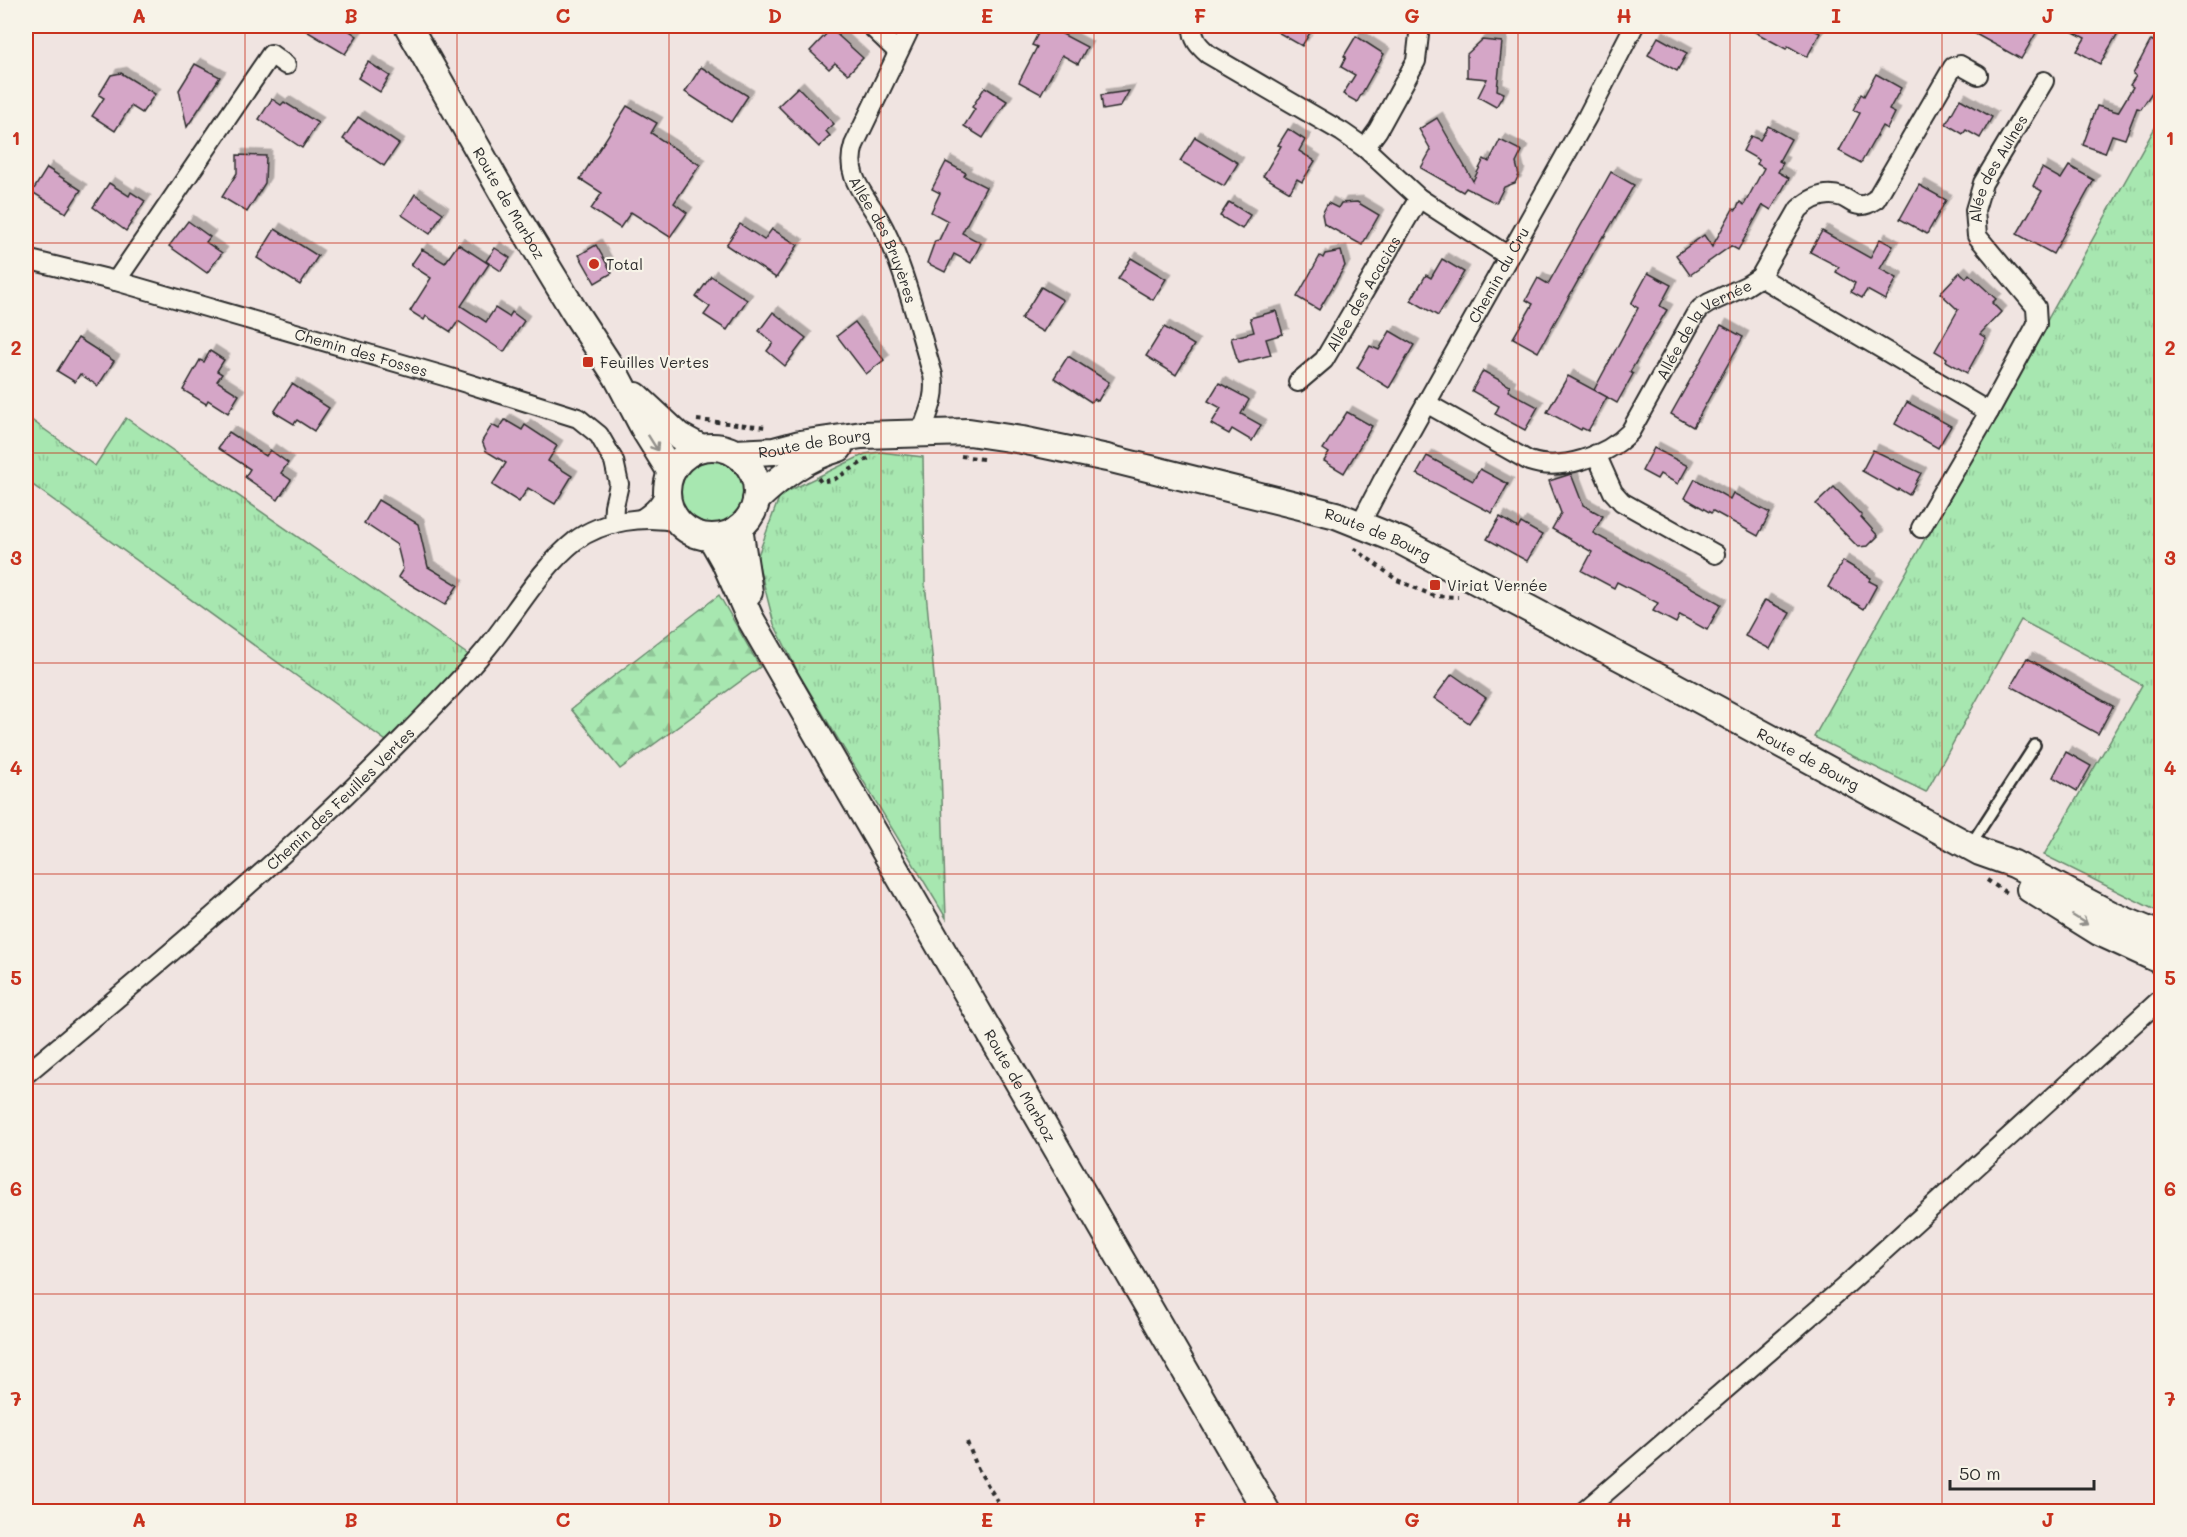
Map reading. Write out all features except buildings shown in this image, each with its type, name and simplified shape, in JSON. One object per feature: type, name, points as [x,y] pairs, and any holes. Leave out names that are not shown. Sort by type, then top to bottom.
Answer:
[{"type":"main road","name":"Route de Marboz","points":[[408,26],[558,285],[617,377],[669,480]]},
{"type":"main road","name":"Route de Marboz","points":[[617,377],[679,436],[701,448]]},
{"type":"main road","name":"Route de Bourg","points":[[756,500],[778,479],[832,450],[886,443],[921,433],[969,432],[1022,440],[1336,515],[1354,533],[1401,542],[1596,644],[2005,873],[2099,932],[2162,961]]},
{"type":"main road","name":"Route de Bourg","points":[[735,453],[774,451],[800,444],[862,435],[886,443]]},
{"type":"main road","points":[[701,448],[724,448],[735,453],[746,462],[757,486],[756,500],[747,520],[738,528],[711,537],[688,530],[671,512],[668,500],[669,480],[679,461],[689,453],[701,448]]},
{"type":"main road","name":"Route de Marboz","points":[[738,528],[748,589],[775,660]]},
{"type":"main road","name":"Route de Marboz","points":[[711,537],[750,618],[1267,1512]]},
{"type":"main road","name":"Route de Bourg","points":[[1977,858],[2014,864],[2114,915],[2162,936]]},
{"type":"street","points":[[871,26],[898,52]]},
{"type":"street","name":"Allée des Bruyères","points":[[910,26],[854,145],[850,164],[897,258],[933,375],[936,388],[934,399],[921,433]]},
{"type":"street","points":[[1193,26],[1192,33],[1197,44],[1208,54],[1342,132],[1365,148],[1419,198],[1508,256]]},
{"type":"street","points":[[1365,148],[1378,130],[1416,61],[1420,26]]},
{"type":"street","name":"Chemin du Cru","points":[[1354,533],[1587,117],[1634,26]]},
{"type":"street","points":[[116,281],[271,54],[286,64]]},
{"type":"street","name":"Allée de la Vernée","points":[[1426,403],[1529,461],[1539,464],[1568,463],[1615,445],[1630,432],[1701,308],[1760,277],[1799,209],[1809,200],[1821,195],[1840,196],[1857,206],[1867,205],[1876,199],[1953,67],[1960,65],[1978,75]]},
{"type":"street","name":"Allée des Aulnes","points":[[1921,528],[2037,324],[2036,307],[1977,236],[1975,210],[1983,183],[2044,81]]},
{"type":"street","name":"Allée des Acacias","points":[[1298,382],[1324,360],[1419,198]]},
{"type":"street","name":"Chemin des Fosses","points":[[26,259],[116,281],[444,376],[578,418],[599,435],[616,468],[619,484],[613,524]]},
{"type":"street","points":[[1760,277],[1989,412]]},
{"type":"street","points":[[1596,454],[1613,492],[1622,502],[1715,554]]},
{"type":"street","points":[[641,519],[657,506],[669,480]]},
{"type":"street","points":[[641,519],[659,518],[679,522]]},
{"type":"street","name":"Chemin des Feuilles Vertes","points":[[26,1074],[310,830],[440,699],[490,644],[546,570],[575,541],[613,524],[641,519]]},
{"type":"street","points":[[1583,1512],[1844,1287],[2162,998]]},
{"type":"lane","points":[[1977,858],[2035,745]]},
{"type":"path","points":[[693,420],[771,428]]},
{"type":"path","points":[[811,471],[821,482],[835,478],[886,443]]},
{"type":"path","points":[[952,455],[986,459]]},
{"type":"path","points":[[1354,533],[1397,580],[1434,596],[1463,598]]},
{"type":"path","points":[[1977,858],[2014,897]]},
{"type":"path","points":[[967,1442],[978,1469],[1004,1512]]},
{"type":"green space","points":[[2161,117],[2161,913],[2044,855],[2142,685],[2021,620],[1926,792],[1814,737]]},
{"type":"green space","points":[[26,416],[95,466],[126,418],[470,656],[389,743],[26,480]]},
{"type":"green space","points":[[880,452],[923,457],[925,582],[940,739],[946,918],[800,676],[774,624],[757,558],[780,495],[865,454]]},
{"type":"green space","points":[[713,460],[736,469],[745,492],[736,515],[713,524],[690,515],[681,492],[690,469]]},
{"type":"green space","points":[[719,595],[760,667],[620,769],[571,709]]},
{"type":"place","name":"Total","points":[[594,264]]},
{"type":"place","name":"Feuilles Vertes","points":[[588,362]]},
{"type":"place","name":"Viriat Vernée","points":[[1435,585]]}]
